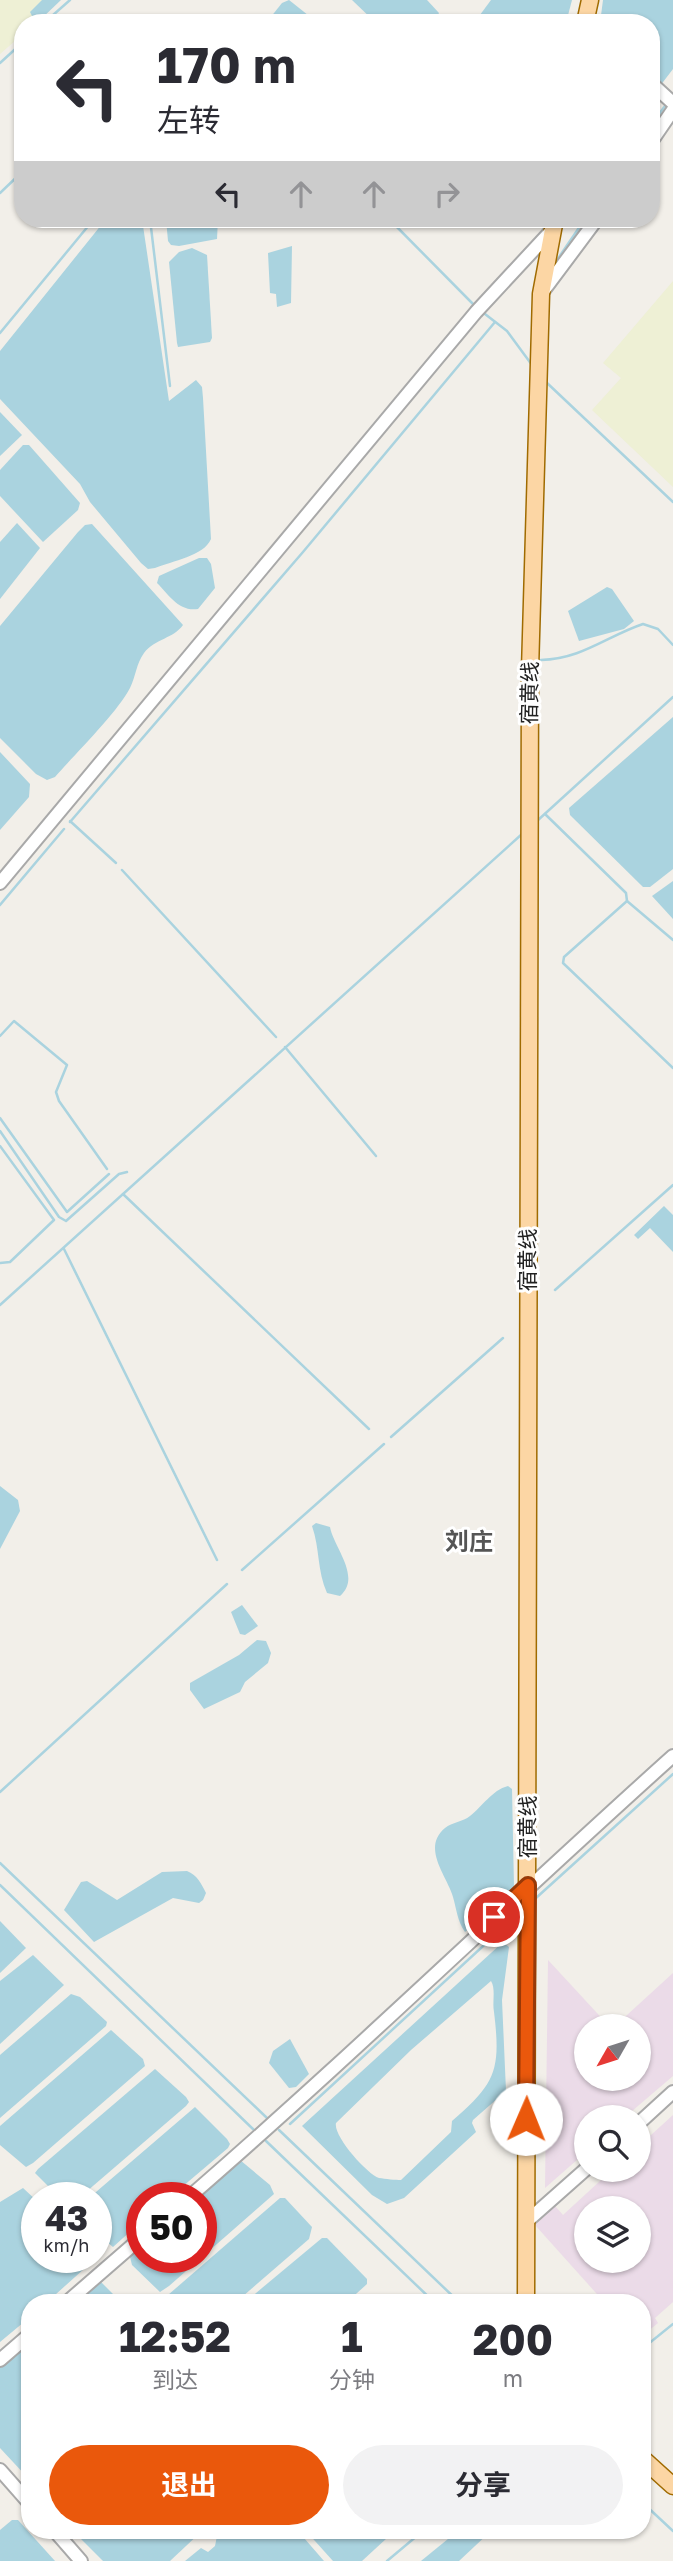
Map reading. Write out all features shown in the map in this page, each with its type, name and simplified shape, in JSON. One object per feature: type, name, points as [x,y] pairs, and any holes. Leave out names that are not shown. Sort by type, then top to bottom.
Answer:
[{"type":"main road","name":"宿黄线","points":[[526,2294],[530,670],[541,294],[553,228]]},
{"type":"main road","points":[[651,2466],[673,2486]]},
{"type":"street","points":[[660,91],[673,103]]},
{"type":"street","points":[[660,129],[673,110]]},
{"type":"street","points":[[0,883],[476,312],[550,228]]},
{"type":"street","points":[[541,294],[590,228]]},
{"type":"street","points":[[206,2182],[272,2125],[528,1885],[673,1756]]},
{"type":"street","points":[[651,2112],[673,2092]]},
{"type":"street","points":[[525,2223],[574,2180]]},
{"type":"street","points":[[76,2294],[126,2251]]},
{"type":"street","points":[[0,2360],[21,2342]]},
{"type":"street","points":[[0,2470],[21,2494]]},
{"type":"street","points":[[62,2539],[81,2561]]},
{"type":"shaded area","points":[[548,1960],[598,2014],[574,2014],[574,2091],[651,2091],[651,2014],[628,2014],[673,1973],[673,2076],[639,2105],[574,2105],[574,2163],[545,2188]]},
{"type":"shaded area","points":[[673,2115],[673,2302],[655,2318],[658,2323],[651,2329],[651,2294],[597,2294],[578,2273],[651,2273],[651,2196],[584,2196],[599,2182],[651,2182],[651,2135]]},
{"type":"shaded area","points":[[574,2205],[574,2268],[535,2225],[555,2206],[563,2215]]},
{"type":"green space","points":[[0,0],[60,0],[45,14],[14,14],[14,42],[0,54]]},
{"type":"green space","points":[[673,281],[673,487],[592,410],[621,378],[603,363]]},
{"type":"water","points":[[42,0],[61,0],[46,14],[30,12]]},
{"type":"water","points":[[289,0],[307,14],[273,14],[282,3]]},
{"type":"water","points":[[352,0],[427,0],[439,13],[438,14],[367,14]]},
{"type":"water","points":[[491,0],[572,0],[568,14],[481,14]]},
{"type":"water","points":[[603,0],[673,0],[673,69],[660,86],[660,14],[601,14]]},
{"type":"water","points":[[99,228],[143,228],[169,401],[196,380],[202,387],[211,539],[207,545],[195,554],[155,568],[148,569],[141,563],[90,502],[80,484],[0,399],[0,351]]},
{"type":"water","points":[[167,228],[218,228],[217,239],[179,246],[171,245]]},
{"type":"water","points":[[292,246],[291,303],[277,307],[276,294],[270,293],[268,253]]},
{"type":"water","points":[[192,248],[207,255],[212,338],[210,342],[178,347],[169,262],[179,252]]},
{"type":"water","points":[[0,412],[22,435],[0,456]]},
{"type":"water","points":[[23,445],[29,445],[80,503],[78,510],[43,542],[0,496],[0,470]]},
{"type":"water","points":[[17,523],[40,548],[0,599],[0,542]]},
{"type":"water","points":[[92,524],[183,625],[144,653],[130,688],[116,709],[55,777],[47,780],[36,774],[0,738],[0,626],[78,532],[85,525]]},
{"type":"water","points":[[199,558],[207,558],[211,564],[215,588],[198,609],[185,608],[175,602],[157,583],[159,576]]},
{"type":"water","points":[[607,587],[612,589],[634,621],[624,629],[579,641],[568,611]]},
{"type":"water","points":[[673,717],[673,869],[650,887],[643,887],[570,815],[569,808]]},
{"type":"water","points":[[0,752],[30,784],[29,797],[0,830]]},
{"type":"water","points":[[673,881],[673,919],[652,896]]},
{"type":"water","points":[[664,1206],[673,1215],[673,1252],[650,1228],[638,1239],[634,1235]]},
{"type":"water","points":[[0,1486],[18,1500],[20,1511],[0,1549]]},
{"type":"water","points":[[316,1523],[330,1527],[348,1571],[346,1588],[340,1596],[327,1593],[324,1585],[312,1526]]},
{"type":"water","points":[[242,1605],[258,1626],[245,1635],[240,1634],[231,1612]]},
{"type":"water","points":[[257,1640],[266,1641],[271,1653],[268,1663],[245,1682],[240,1692],[204,1709],[190,1690],[190,1683],[239,1655]]},
{"type":"water","points":[[508,1786],[512,1789],[514,1887],[465,1932],[438,1862],[435,1844],[445,1828],[467,1818],[492,1795]]},
{"type":"water","points":[[187,1871],[196,1877],[206,1893],[203,1900],[199,1903],[173,1898],[94,1942],[64,1910],[81,1882],[87,1881],[117,1900],[162,1872]]},
{"type":"water","points":[[0,1921],[26,1948],[0,1973]]},
{"type":"water","points":[[503,1942],[509,1947],[502,2000],[506,2091],[473,2120],[476,2132],[404,2198],[387,2204],[372,2195],[302,2126]],"holes":[[[491,1981],[497,2048],[492,2074],[486,2085],[452,2121],[451,2132],[401,2180],[379,2178],[359,2162],[345,2145],[336,2129],[336,2123],[411,2050]]]},
{"type":"water","points":[[33,1955],[64,1985],[0,2044],[0,1981]]},
{"type":"water","points":[[71,1994],[80,1997],[107,2022],[106,2026],[0,2118],[0,2055]]},
{"type":"water","points":[[111,2030],[143,2059],[145,2066],[26,2167],[0,2145],[0,2126]]},
{"type":"water","points":[[290,2039],[309,2074],[296,2087],[289,2088],[269,2063],[273,2051]]},
{"type":"water","points":[[155,2069],[189,2102],[98,2182],[44,2182],[35,2173]]},
{"type":"water","points":[[195,2107],[230,2144],[188,2182],[126,2182],[126,2235],[113,2247],[112,2182],[108,2182]]},
{"type":"water","points":[[240,2160],[270,2185],[274,2194],[217,2244],[217,2182],[215,2182]]},
{"type":"water","points":[[21,2189],[21,2273],[79,2273],[56,2294],[21,2294],[21,2324],[0,2342],[0,2202]]},
{"type":"water","points":[[280,2198],[285,2198],[312,2227],[309,2239],[245,2294],[169,2294],[193,2273],[217,2273],[217,2253]]},
{"type":"water","points":[[322,2238],[327,2238],[367,2279],[367,2284],[356,2294],[255,2294]]},
{"type":"water","points":[[140,2273],[184,2273],[169,2286],[160,2292]]},
{"type":"water","points":[[99,2280],[113,2294],[83,2294]]},
{"type":"water","points":[[21,2348],[21,2471],[0,2448],[0,2365]]},
{"type":"water","points":[[12,2520],[18,2520],[21,2523],[21,2539],[35,2539],[55,2561],[0,2561],[0,2530]]},
{"type":"water","points":[[81,2539],[193,2539],[170,2561],[103,2561]]},
{"type":"water","points":[[216,2539],[305,2539],[324,2561],[185,2561],[201,2548],[208,2552],[215,2546]]},
{"type":"water","points":[[313,2539],[386,2539],[362,2561],[333,2561]]},
{"type":"water","points":[[448,2539],[482,2539],[459,2561],[421,2561]]},
{"type":"waterway","points":[[54,14],[70,0]]},
{"type":"waterway","points":[[0,63],[14,50]]},
{"type":"waterway","points":[[660,113],[665,106]]},
{"type":"waterway","points":[[0,193],[14,180]]},
{"type":"waterway","points":[[0,333],[87,228]]},
{"type":"waterway","points":[[151,228],[170,386]]},
{"type":"waterway","points":[[398,228],[473,304]]},
{"type":"waterway","points":[[557,260],[579,228]]},
{"type":"waterway","points":[[485,314],[507,331],[532,365]]},
{"type":"waterway","points":[[70,822],[303,552],[495,322]]},
{"type":"waterway","points":[[546,382],[673,502]]},
{"type":"waterway","points":[[541,660],[569,656],[643,624],[658,629],[673,645]]},
{"type":"waterway","points":[[537,821],[673,697]]},
{"type":"waterway","points":[[545,814],[626,893],[627,901]]},
{"type":"waterway","points":[[70,821],[116,863]]},
{"type":"waterway","points":[[0,905],[64,829]]},
{"type":"waterway","points":[[0,1305],[522,834]]},
{"type":"waterway","points":[[122,870],[276,1037]]},
{"type":"waterway","points":[[673,940],[627,901],[564,957],[563,963],[673,1068]]},
{"type":"waterway","points":[[0,1036],[14,1021],[67,1065],[56,1092],[59,1101],[107,1169]]},
{"type":"waterway","points":[[285,1047],[376,1156]]},
{"type":"waterway","points":[[0,1118],[67,1212],[109,1174]]},
{"type":"waterway","points":[[0,1131],[59,1217],[66,1221],[119,1174],[127,1172]]},
{"type":"waterway","points":[[0,1146],[54,1220],[10,1262],[0,1263]]},
{"type":"waterway","points":[[555,1290],[673,1185]]},
{"type":"waterway","points":[[123,1194],[369,1429]]},
{"type":"waterway","points":[[64,1249],[217,1560]]},
{"type":"waterway","points":[[391,1437],[503,1338]]},
{"type":"waterway","points":[[242,1570],[384,1444]]},
{"type":"waterway","points":[[0,1792],[227,1584]]},
{"type":"waterway","points":[[536,1898],[673,1774]]},
{"type":"waterway","points":[[0,1863],[267,2118]]},
{"type":"waterway","points":[[0,1885],[254,2130]]},
{"type":"waterway","points":[[290,2124],[519,1913]]},
{"type":"waterway","points":[[279,2130],[451,2294]]},
{"type":"waterway","points":[[266,2141],[426,2294]]},
{"type":"waterway","points":[[651,2342],[673,2324]]},
{"type":"waterway","points":[[651,2510],[673,2531]]},
{"type":"waterway","points":[[387,2561],[413,2539]]},
{"type":"district","name":"刘庄","points":[[469,1542]]},
{"type":"route","points":[[494,1917],[528,1885],[526,2119]]}]
